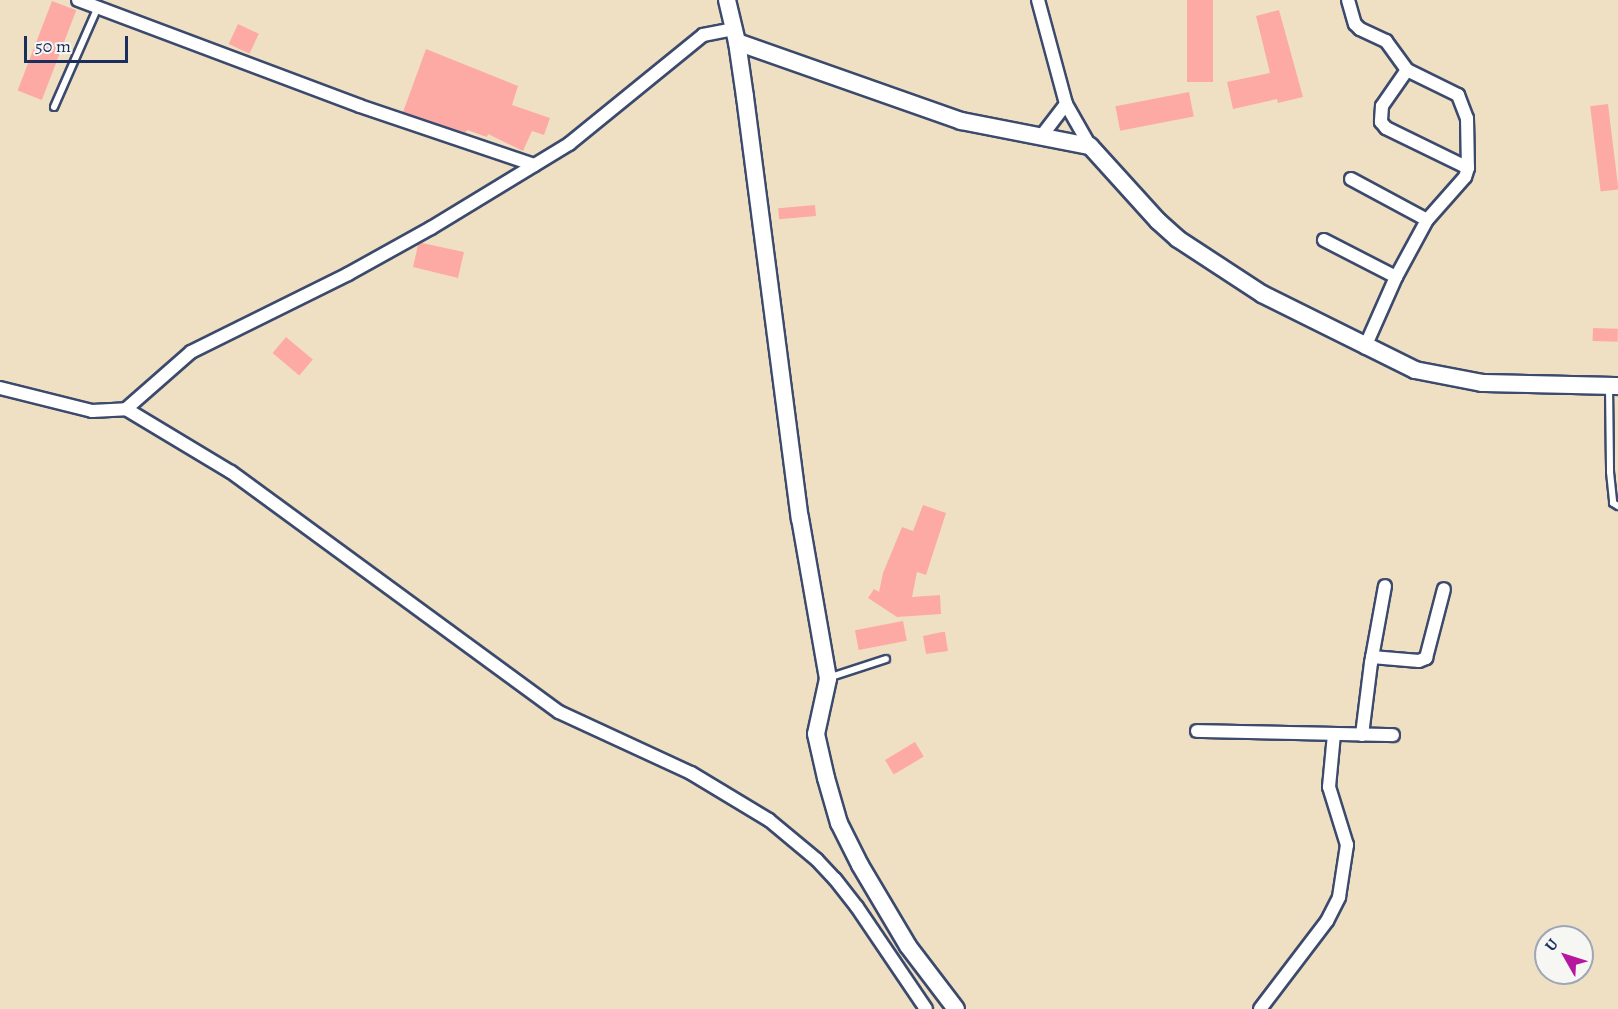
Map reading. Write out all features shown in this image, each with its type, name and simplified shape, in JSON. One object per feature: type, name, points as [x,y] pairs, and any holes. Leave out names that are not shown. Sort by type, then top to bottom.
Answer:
[{"type":"street","points":[[78,0],[360,106],[534,165]]},
{"type":"street","points":[[727,0],[735,35],[800,518],[828,679],[816,734],[839,823],[860,866],[891,918],[956,1009]]},
{"type":"street","points":[[1038,0],[1066,104],[1090,146],[1158,221],[1178,239],[1262,294],[1415,370],[1440,377],[1482,383],[1613,385]]},
{"type":"street","points":[[1348,0],[1355,24],[1367,33],[1386,40],[1407,70],[1458,95],[1467,118],[1468,168],[1455,191],[1427,220],[1396,277],[1365,347]]},
{"type":"street","points":[[126,409],[191,352],[358,268],[534,165],[584,133],[678,52],[703,35],[735,35],[961,121],[1090,146]]},
{"type":"street","points":[[1407,70],[1382,106],[1381,122],[1386,128],[1468,168]]},
{"type":"street","points":[[1040,138],[1066,104]]},
{"type":"street","points":[[1351,179],[1427,220]]},
{"type":"street","points":[[1324,240],[1396,277]]},
{"type":"street","points":[[0,388],[92,411],[126,409],[231,472],[559,712],[691,773],[776,825],[835,879],[857,907],[926,1009]]},
{"type":"street","points":[[1362,735],[1372,657],[1385,586]]},
{"type":"street","points":[[1372,657],[1419,661],[1426,658],[1444,589]]},
{"type":"street","points":[[1197,730],[1393,735]]},
{"type":"street","points":[[1260,1009],[1327,921],[1339,897],[1347,845],[1329,787],[1334,734]]},
{"type":"lane","points":[[54,107],[98,7]]},
{"type":"lane","points":[[1613,385],[1610,472],[1612,503],[1618,506]]},
{"type":"lane","points":[[828,679],[886,659]]},
{"type":"building","points":[[1187,0],[1213,0],[1213,82],[1187,82]]},
{"type":"building","points":[[52,1],[76,10],[42,100],[18,91]]},
{"type":"building","points":[[1279,10],[1303,97],[1278,103],[1277,99],[1233,109],[1227,82],[1270,73],[1256,16]]},
{"type":"building","points":[[238,24],[259,34],[250,54],[229,44]]},
{"type":"building","points":[[426,49],[518,86],[512,105],[550,118],[544,135],[532,131],[523,151],[488,134],[487,137],[467,130],[466,133],[403,112]]},
{"type":"building","points":[[1189,92],[1194,117],[1120,131],[1115,106]]},
{"type":"building","points":[[1608,104],[1618,189],[1601,192],[1590,106]]},
{"type":"building","points":[[815,205],[816,216],[779,219],[778,208]]},
{"type":"building","points":[[422,243],[464,252],[458,278],[413,267],[418,245]]},
{"type":"building","points":[[1593,328],[1618,329],[1618,342],[1593,341]]},
{"type":"building","points":[[286,337],[313,359],[299,376],[273,353]]},
{"type":"building","points":[[923,505],[946,513],[926,575],[917,572],[912,597],[940,595],[941,614],[897,617],[868,598],[874,589],[879,592],[883,573],[902,527],[913,531]]},
{"type":"building","points":[[903,621],[907,641],[859,650],[855,630]]},
{"type":"building","points":[[945,632],[948,651],[926,654],[923,636]]},
{"type":"building","points":[[915,742],[924,757],[894,775],[885,760]]}]
